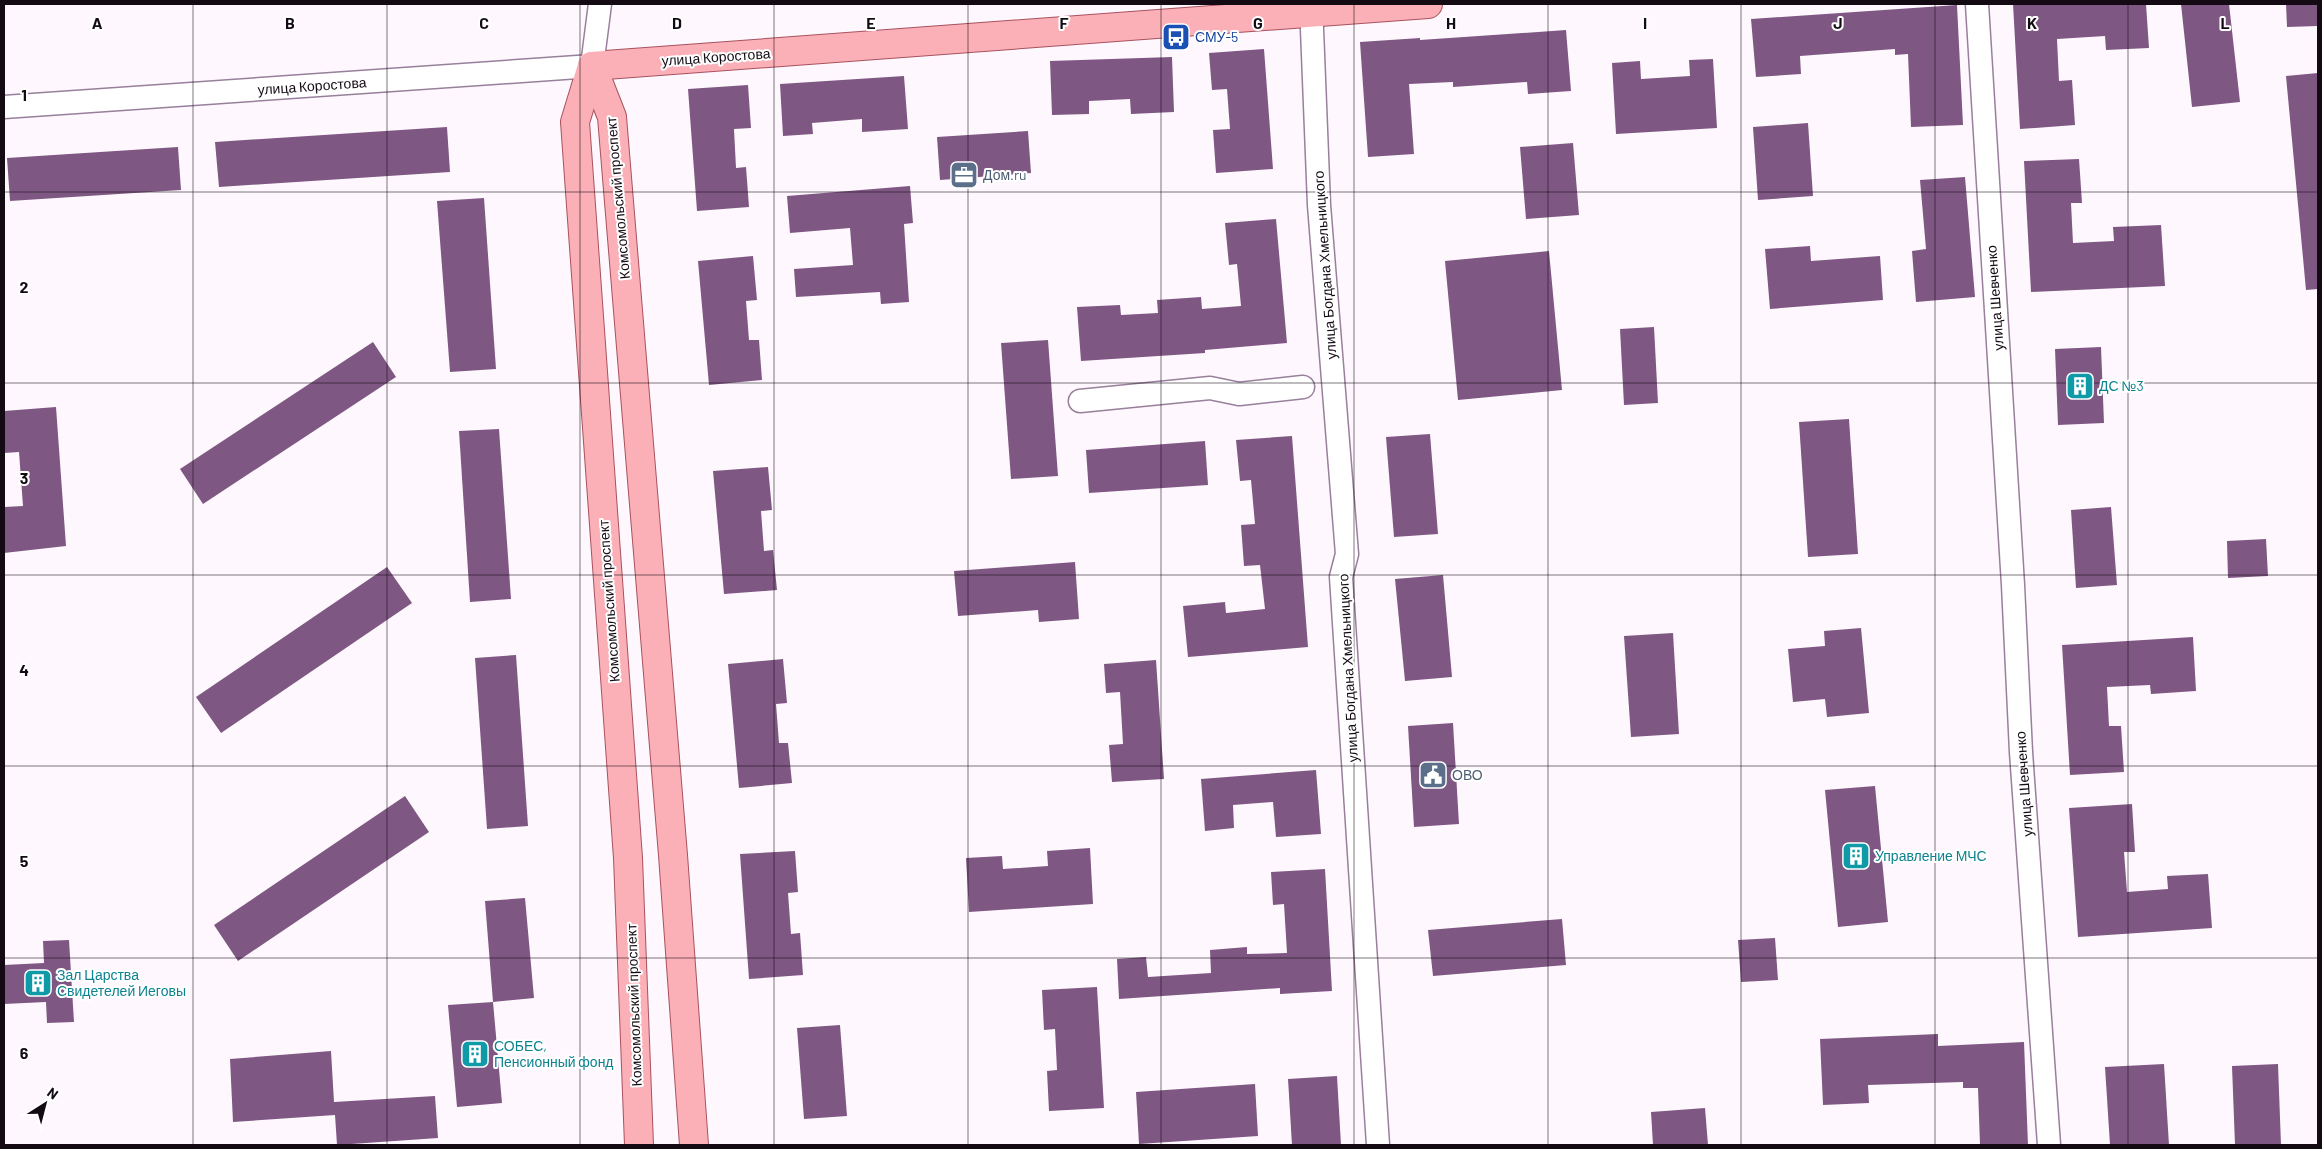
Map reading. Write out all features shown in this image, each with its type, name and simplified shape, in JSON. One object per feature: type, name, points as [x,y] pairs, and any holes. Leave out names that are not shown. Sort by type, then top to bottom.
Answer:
[{"type":"main road","name":"улица Коростова","points":[[592,66],[1311,8],[1428,4]]},
{"type":"main road","name":"Комсомольский проспект","points":[[592,66],[574,122],[628,858],[639,1145]]},
{"type":"main road","name":"Комсомольский проспект","points":[[592,66],[612,117],[672,845],[694,1145]]},
{"type":"street","points":[[592,66],[600,4]]},
{"type":"street","name":"улица Шевченко","points":[[1977,4],[1988,150],[2021,752],[2049,1145]]},
{"type":"street","name":"улица Богдана Хмельницкого","points":[[1311,8],[1319,205],[1347,554],[1341,577],[1378,1145]]},
{"type":"street","name":"улица Коростова","points":[[4,107],[592,66]]},
{"type":"street","points":[[1080,401],[1210,388],[1239,394],[1303,387]]},
{"type":"building","points":[[2013,4],[2146,4],[2149,48],[2106,50],[2105,36],[2057,39],[2059,81],[2072,80],[2075,125],[2020,129]]},
{"type":"building","points":[[2181,4],[2229,4],[2240,102],[2192,107]]},
{"type":"building","points":[[2286,4],[2318,4],[2318,26],[2287,27]]},
{"type":"building","points":[[1957,5],[1963,125],[1911,127],[1908,54],[1895,55],[1895,49],[1800,56],[1801,74],[1756,77],[1751,19]]},
{"type":"building","points":[[1566,30],[1571,91],[1528,94],[1527,82],[1453,87],[1453,82],[1409,84],[1414,154],[1368,157],[1360,42]]},
{"type":"building","points":[[1264,49],[1273,169],[1216,173],[1213,130],[1230,129],[1227,89],[1212,90],[1209,53]]},
{"type":"building","points":[[1172,57],[1174,112],[1131,114],[1130,99],[1089,101],[1089,114],[1052,115],[1050,61]]},
{"type":"building","points":[[1713,59],[1717,128],[1616,134],[1612,63],[1640,61],[1641,79],[1690,76],[1689,60]]},
{"type":"building","points":[[2318,73],[2318,289],[2306,290],[2286,76]]},
{"type":"building","points":[[904,76],[908,129],[862,132],[862,119],[812,123],[813,134],[783,136],[780,84]]},
{"type":"building","points":[[748,85],[751,128],[734,129],[736,168],[746,167],[749,207],[697,211],[688,89]]},
{"type":"building","points":[[1808,123],[1813,196],[1758,200],[1753,127]]},
{"type":"building","points":[[447,127],[450,172],[219,187],[215,142]]},
{"type":"building","points":[[1028,131],[1031,173],[940,180],[937,137]]},
{"type":"building","points":[[1573,143],[1579,215],[1526,219],[1520,147]]},
{"type":"building","points":[[178,147],[181,190],[10,201],[7,158]]},
{"type":"building","points":[[2079,159],[2082,203],[2071,203],[2073,243],[2114,241],[2113,227],[2161,225],[2165,286],[2031,292],[2024,161]]},
{"type":"building","points":[[1965,177],[1975,297],[1916,302],[1912,251],[1926,249],[1920,180]]},
{"type":"building","points":[[910,186],[913,223],[904,224],[909,302],[881,304],[880,292],[796,297],[794,269],[853,265],[850,228],[790,233],[787,196]]},
{"type":"building","points":[[484,198],[496,369],[450,372],[437,201]]},
{"type":"building","points":[[1276,219],[1287,343],[1205,350],[1205,353],[1081,361],[1077,307],[1120,305],[1121,315],[1158,313],[1157,300],[1201,297],[1202,309],[1241,306],[1237,264],[1229,265],[1225,223]]},
{"type":"building","points":[[1810,246],[1811,261],[1880,256],[1883,300],[1770,309],[1765,249]]},
{"type":"building","points":[[1549,251],[1562,390],[1458,400],[1445,261]]},
{"type":"building","points":[[753,256],[757,300],[746,301],[749,340],[759,340],[762,380],[709,385],[698,261]]},
{"type":"building","points":[[1654,327],[1658,403],[1624,405],[1620,329]]},
{"type":"building","points":[[1048,340],[1058,476],[1011,479],[1001,343]]},
{"type":"building","points":[[373,342],[396,377],[203,504],[180,469]]},
{"type":"building","name":"ДС №3","points":[[2101,347],[2104,423],[2058,425],[2055,349]]},
{"type":"building","points":[[56,407],[66,546],[4,553],[4,507],[23,506],[19,452],[4,453],[4,411]]},
{"type":"building","points":[[1849,419],[1858,554],[1808,557],[1799,422]]},
{"type":"building","points":[[499,429],[511,599],[470,602],[459,431]]},
{"type":"building","points":[[1430,434],[1438,534],[1394,537],[1386,437]]},
{"type":"building","points":[[1292,436],[1308,647],[1188,657],[1183,606],[1225,602],[1226,613],[1265,609],[1260,565],[1244,566],[1241,525],[1255,524],[1251,480],[1240,481],[1236,440]]},
{"type":"building","points":[[1205,441],[1208,485],[1089,493],[1086,450]]},
{"type":"building","points":[[768,467],[772,510],[761,511],[764,551],[773,550],[777,590],[724,594],[713,471]]},
{"type":"building","points":[[2111,507],[2117,585],[2076,588],[2071,510]]},
{"type":"building","points":[[2266,539],[2268,576],[2228,578],[2227,541]]},
{"type":"building","points":[[1075,562],[1079,619],[1039,622],[1038,610],[958,616],[954,571]]},
{"type":"building","points":[[387,567],[412,603],[221,733],[196,697]]},
{"type":"building","points":[[1443,575],[1452,677],[1405,681],[1395,579]]},
{"type":"building","points":[[1861,628],[1869,713],[1827,717],[1825,699],[1793,702],[1788,649],[1825,646],[1824,631]]},
{"type":"building","points":[[1673,633],[1679,734],[1631,737],[1624,636]]},
{"type":"building","points":[[2193,637],[2196,691],[2151,694],[2150,685],[2107,687],[2109,726],[2121,726],[2124,772],[2070,775],[2062,645]]},
{"type":"building","points":[[516,655],[528,826],[487,829],[475,658]]},
{"type":"building","points":[[783,659],[787,703],[776,704],[779,743],[788,743],[792,783],[739,788],[728,664]]},
{"type":"building","points":[[1156,660],[1164,779],[1112,782],[1109,745],[1123,744],[1120,692],[1106,693],[1104,664]]},
{"type":"building","name":"ОВО","points":[[1453,723],[1459,824],[1414,827],[1408,726]]},
{"type":"building","points":[[1316,770],[1321,834],[1276,837],[1273,802],[1233,805],[1234,828],[1205,831],[1201,779]]},
{"type":"building","name":"Управление МЧС","points":[[1875,786],[1888,922],[1838,927],[1825,790]]},
{"type":"building","points":[[405,796],[429,832],[238,961],[214,925]]},
{"type":"building","points":[[2132,804],[2135,852],[2124,852],[2127,892],[2168,889],[2167,876],[2208,874],[2212,928],[2078,937],[2069,808]]},
{"type":"building","points":[[1090,848],[1093,904],[969,912],[966,858],[1002,856],[1003,869],[1048,866],[1047,851]]},
{"type":"building","points":[[795,851],[798,892],[788,893],[791,934],[800,933],[803,975],[749,979],[740,854]]},
{"type":"building","points":[[1325,869],[1332,991],[1280,994],[1280,988],[1119,999],[1117,959],[1146,957],[1148,977],[1211,973],[1210,950],[1247,947],[1247,954],[1287,953],[1284,904],[1273,905],[1271,872]]},
{"type":"building","points":[[525,898],[534,998],[493,1002],[485,901]]},
{"type":"building","points":[[1562,919],[1566,965],[1433,976],[1428,930]]},
{"type":"building","points":[[1775,938],[1778,980],[1741,982],[1738,940]]},
{"type":"building","name":"Зал Царства Свидетелей Иеговы","points":[[69,940],[74,1022],[47,1023],[46,1002],[4,1004],[4,965],[44,963],[43,941]]},
{"type":"building","points":[[1097,987],[1104,1108],[1049,1111],[1047,1071],[1057,1070],[1055,1029],[1044,1030],[1042,990]]},
{"type":"building","name":"СОБЕС, Пенсионный фонд","points":[[493,1002],[502,1103],[457,1107],[448,1005]]},
{"type":"building","points":[[840,1025],[847,1116],[804,1119],[797,1028]]},
{"type":"building","points":[[1938,1034],[1938,1046],[2024,1042],[2028,1145],[1980,1145],[1978,1088],[1963,1088],[1963,1082],[1868,1085],[1869,1103],[1823,1105],[1820,1039]]},
{"type":"building","points":[[331,1051],[334,1102],[435,1096],[438,1138],[337,1145],[335,1115],[233,1122],[230,1059]]},
{"type":"building","points":[[2164,1064],[2169,1145],[2110,1145],[2105,1067]]},
{"type":"building","points":[[2278,1064],[2281,1145],[2235,1145],[2232,1066]]},
{"type":"building","points":[[1337,1076],[1341,1145],[1292,1145],[1288,1079]]},
{"type":"building","points":[[1255,1084],[1258,1136],[1139,1144],[1136,1092]]},
{"type":"building","points":[[1705,1108],[1708,1145],[1653,1145],[1651,1112]]},
{"type":"place","name":"СМУ-5","points":[[1176,37]]},
{"type":"place","name":"Дом.ru","points":[[964,175]]},
{"type":"place","name":"ДС №3","points":[[2080,386]]},
{"type":"place","name":"ОВО","points":[[1433,775]]},
{"type":"place","name":"Управление МЧС","points":[[1856,856]]},
{"type":"place","name":"Зал Царства Свидетелей Иеговы","points":[[38,983]]},
{"type":"place","name":"СОБЕС, Пенсионный фонд","points":[[475,1054]]}]
